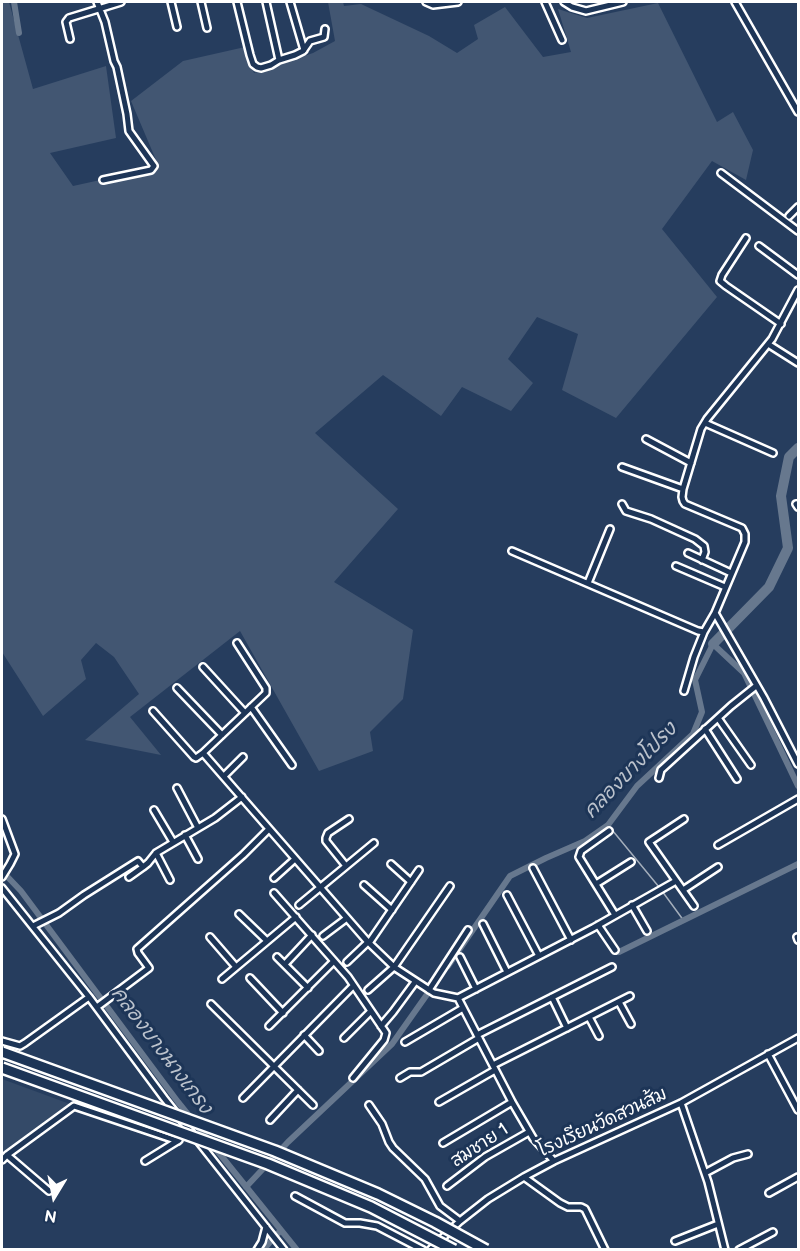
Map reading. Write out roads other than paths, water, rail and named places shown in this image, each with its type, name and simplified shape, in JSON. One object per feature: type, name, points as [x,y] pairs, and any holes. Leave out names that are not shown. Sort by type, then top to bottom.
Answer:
[{"type":"highway","points":[[2,1052],[275,1150],[378,1194],[486,1250]]},
{"type":"highway","points":[[2,1068],[268,1164],[371,1208],[454,1250]]},
{"type":"street","points":[[97,2],[118,74],[129,131],[154,166],[152,170],[103,180]]},
{"type":"street","points":[[70,39],[68,19],[121,2]]},
{"type":"street","points":[[171,2],[177,27]]},
{"type":"street","points":[[201,2],[207,28]]},
{"type":"street","points":[[237,2],[253,64],[257,67],[271,65],[296,55],[304,50],[310,41],[324,37],[325,29]]},
{"type":"street","points":[[266,2],[279,60]]},
{"type":"street","points":[[290,2],[304,50]]},
{"type":"street","points":[[426,2],[433,5],[458,2]]},
{"type":"street","points":[[545,2],[562,40]]},
{"type":"street","points":[[564,2],[586,11],[623,2]]},
{"type":"street","points":[[735,2],[798,112]]},
{"type":"street","points":[[721,173],[798,231]]},
{"type":"street","points":[[789,216],[798,207]]},
{"type":"street","points":[[746,238],[720,281],[781,324]]},
{"type":"street","points":[[759,246],[798,275]]},
{"type":"street","points":[[684,691],[694,657],[745,542],[745,534],[742,528],[685,504],[682,489],[701,429],[770,342],[798,290]]},
{"type":"street","points":[[770,342],[798,363]]},
{"type":"street","points":[[705,423],[773,453]]},
{"type":"street","points":[[646,439],[691,463]]},
{"type":"street","points":[[622,467],[682,489]]},
{"type":"street","points":[[622,504],[626,511],[651,519],[695,539],[704,546],[705,552],[702,560]]},
{"type":"street","points":[[588,583],[610,529]]},
{"type":"street","points":[[512,550],[704,632]]},
{"type":"street","points":[[688,553],[731,573]]},
{"type":"street","points":[[676,566],[725,587]]},
{"type":"street","points":[[715,613],[728,634],[753,689],[764,698],[798,762]]},
{"type":"street","points":[[153,711],[194,757],[206,755],[222,735],[266,693],[237,643]]},
{"type":"street","points":[[203,667],[245,713]]},
{"type":"street","points":[[177,688],[222,735]]},
{"type":"street","points":[[659,778],[661,770],[753,689]]},
{"type":"street","points":[[251,707],[291,765]]},
{"type":"street","points":[[718,718],[751,765]]},
{"type":"street","points":[[705,729],[736,779]]},
{"type":"street","points":[[206,755],[368,942],[394,967],[415,982],[440,995],[458,998],[571,940],[676,881]]},
{"type":"street","points":[[224,776],[243,757]]},
{"type":"street","points":[[177,788],[198,828]]},
{"type":"street","points":[[129,877],[143,867],[156,853],[221,814],[242,797]]},
{"type":"street","points":[[718,845],[798,799]]},
{"type":"street","points":[[154,810],[173,842]]},
{"type":"street","points":[[2,819],[15,851],[14,858],[3,874]]},
{"type":"street","points":[[346,866],[326,838],[328,833],[349,819]]},
{"type":"street","points":[[684,819],[649,842],[694,906]]},
{"type":"street","points":[[103,1004],[149,968],[137,949],[269,829]]},
{"type":"street","points":[[609,831],[581,851],[579,859],[615,915]]},
{"type":"street","points":[[185,835],[198,859]]},
{"type":"street","points":[[299,905],[374,843]]},
{"type":"street","points":[[156,853],[170,880]]},
{"type":"street","points":[[274,878],[295,859]]},
{"type":"street","points":[[33,926],[59,913],[138,861],[143,867]]},
{"type":"street","points":[[596,884],[631,862]]},
{"type":"street","points":[[391,864],[411,882]]},
{"type":"street","points":[[683,890],[718,867]]},
{"type":"street","points":[[533,868],[571,940]]},
{"type":"street","points":[[347,962],[368,942],[419,870]]},
{"type":"street","points":[[364,885],[392,910]]},
{"type":"street","points":[[369,990],[394,967],[450,886]]},
{"type":"street","points":[[2,888],[89,997],[103,1004],[192,1134],[284,1250]]},
{"type":"street","points":[[273,893],[334,961],[386,1033],[386,1038],[353,1077]]},
{"type":"street","points":[[507,896],[539,956]]},
{"type":"street","points":[[632,905],[647,931]]},
{"type":"street","points":[[239,914],[267,941]]},
{"type":"street","points":[[222,979],[296,917]]},
{"type":"street","points":[[323,936],[347,918]]},
{"type":"street","points":[[483,924],[507,972]]},
{"type":"street","points":[[598,925],[615,950]]},
{"type":"street","points":[[430,990],[468,930]]},
{"type":"street","points":[[285,964],[312,935]]},
{"type":"street","points":[[210,937],[236,967]]},
{"type":"street","points":[[277,957],[308,988]]},
{"type":"street","points":[[460,957],[476,989]]},
{"type":"street","points":[[269,1026],[334,961]]},
{"type":"street","points":[[400,1078],[410,1072],[421,1072],[478,1037],[612,967]]},
{"type":"street","points":[[250,978],[283,1013]]},
{"type":"street","points":[[381,1026],[415,982]]},
{"type":"street","points":[[243,1098],[353,986]]},
{"type":"street","points":[[440,1102],[494,1068],[630,996]]},
{"type":"street","points":[[2,1041],[20,1046],[89,997]]},
{"type":"street","points":[[552,997],[567,1028]]},
{"type":"street","points":[[458,998],[529,1132],[554,1161]]},
{"type":"street","points":[[619,1002],[631,1024]]},
{"type":"street","points":[[212,1004],[313,1105]]},
{"type":"street","points":[[405,1042],[463,1008]]},
{"type":"street","points":[[344,1038],[371,1011]]},
{"type":"street","points":[[589,1017],[599,1036]]},
{"type":"street","points":[[304,1035],[319,1051]]},
{"type":"street","name":"โรงเรียนวัดสวนส้ม","points":[[430,1250],[460,1221],[488,1199],[525,1177],[554,1161],[681,1103],[798,1038]]},
{"type":"street","points":[[768,1054],[798,1110]]},
{"type":"street","points":[[270,1120],[298,1090]]},
{"type":"street","points":[[443,1143],[512,1102]]},
{"type":"street","points":[[681,1103],[705,1173],[725,1250]]},
{"type":"street","points":[[369,1105],[382,1124],[393,1148],[425,1179],[440,1206],[460,1221]]},
{"type":"street","points":[[2,1160],[74,1106],[178,1141]]},
{"type":"street","name":"สมชาย 1","points":[[447,1186],[485,1157],[529,1132]]},
{"type":"street","points":[[145,1161],[192,1134]]},
{"type":"street","points":[[705,1173],[733,1158],[748,1154]]},
{"type":"street","points":[[7,1155],[49,1191]]},
{"type":"street","points":[[525,1177],[567,1207],[585,1209],[605,1250]]},
{"type":"street","points":[[769,1193],[798,1177]]},
{"type":"street","points":[[295,1196],[345,1223],[377,1226],[423,1250]]},
{"type":"street","points":[[675,1241],[718,1224]]},
{"type":"street","points":[[257,1250],[266,1227]]},
{"type":"street","points":[[739,1250],[773,1232]]},
{"type":"waterway","points":[[14,2],[19,33]]},
{"type":"waterway","name":"คลองบางโปรง","points":[[713,644],[769,587],[788,548],[781,496],[789,457],[798,448]]},
{"type":"waterway","name":"คลองบางโปรง","points":[[448,966],[510,876],[585,841],[608,825],[637,786],[693,734],[702,712],[695,680],[713,644],[744,673],[798,786]]},
{"type":"waterway","points":[[608,825],[659,887]]},
{"type":"waterway","points":[[619,952],[798,864]]},
{"type":"waterway","name":"คลองบางนางเกรง","points":[[2,871],[21,891],[178,1102],[297,1250]]},
{"type":"waterway","points":[[662,891],[684,921]]},
{"type":"waterway","name":"คลองบางโปรง","points":[[246,1187],[288,1142],[392,1044],[433,986]]},
{"type":"waterway","points":[[263,1250],[281,1230]]}]
